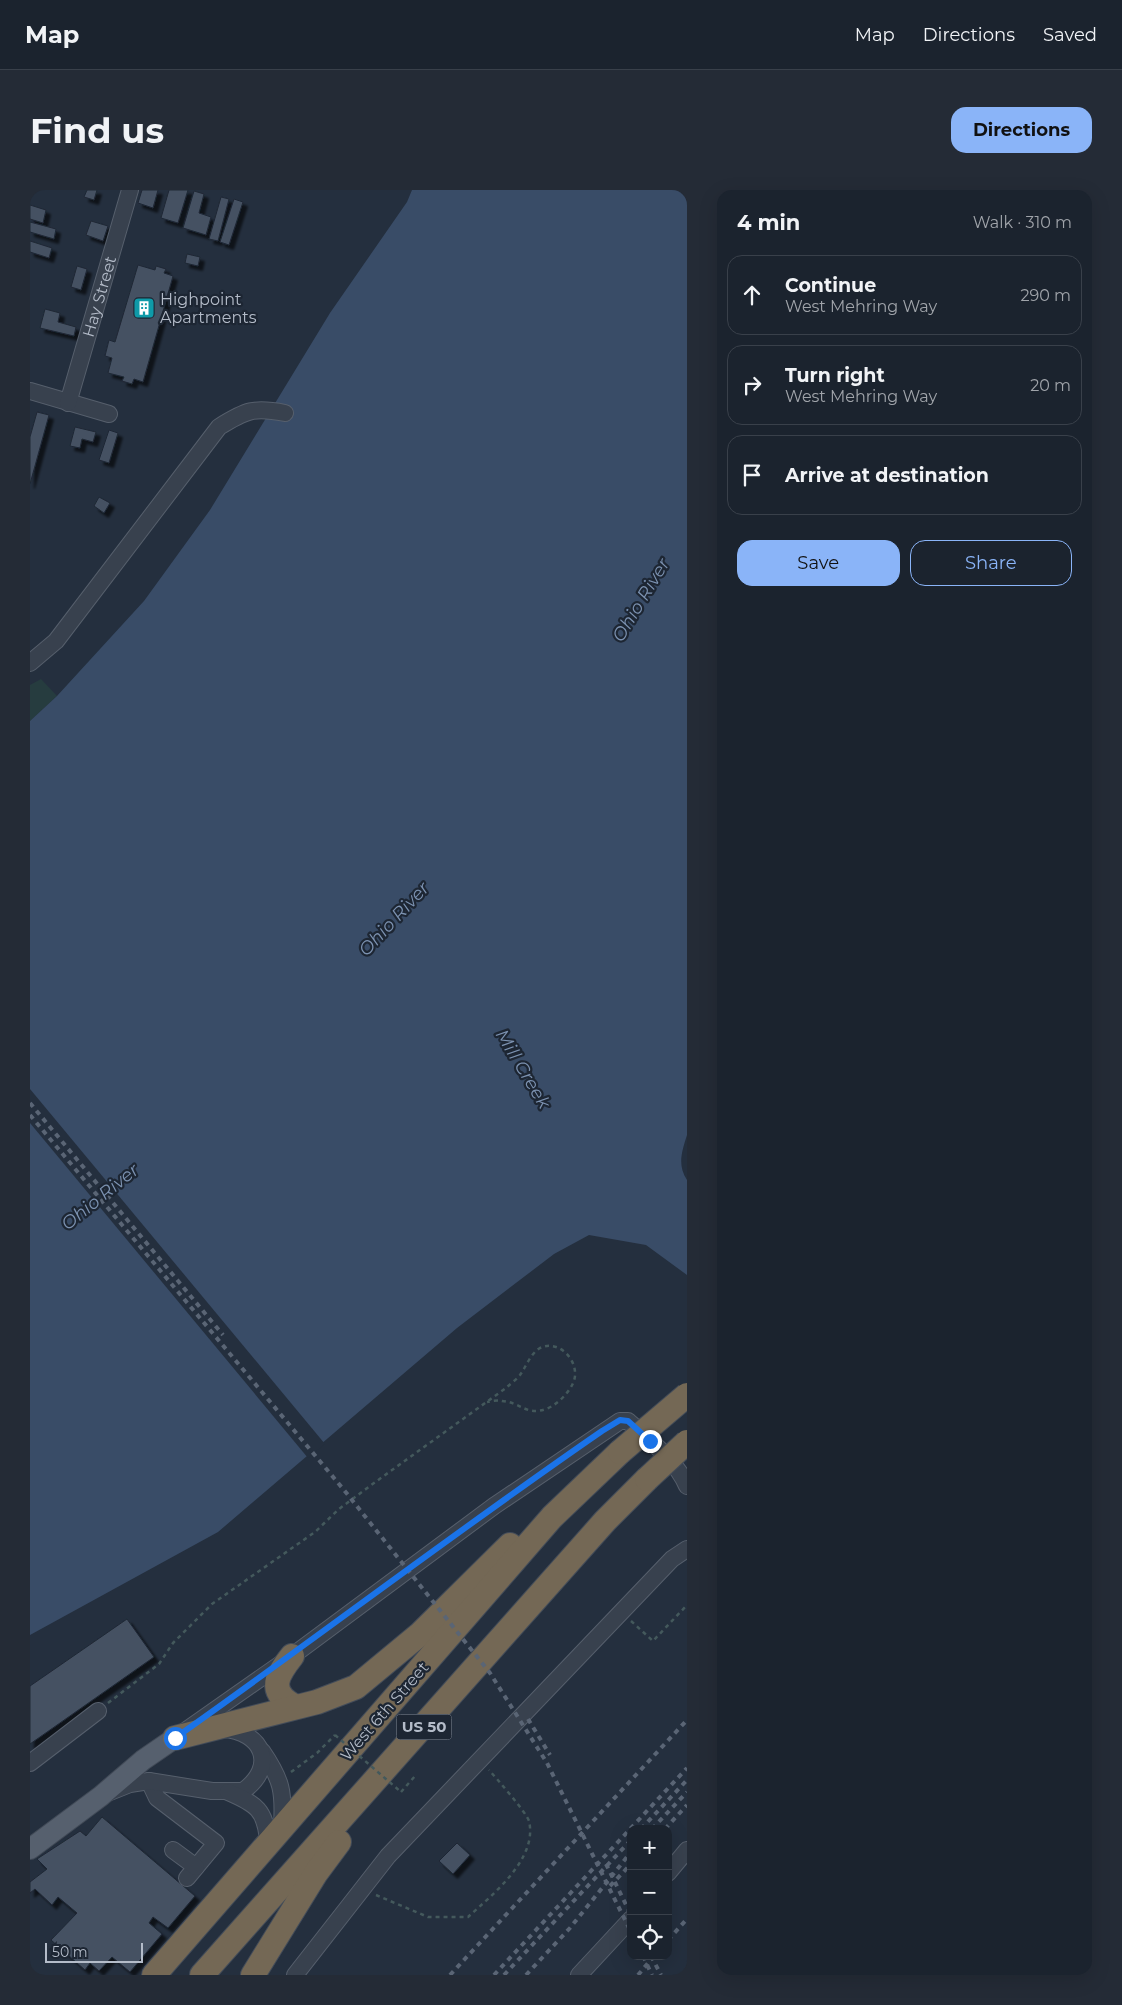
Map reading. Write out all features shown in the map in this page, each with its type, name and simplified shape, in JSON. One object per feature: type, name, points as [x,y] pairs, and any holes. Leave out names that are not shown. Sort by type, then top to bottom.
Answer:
[{"type":"highway","name":"West 6th Street","points":[[154,1975],[552,1518],[620,1452],[687,1395]]},
{"type":"highway","name":"US 50","points":[[202,1975],[605,1521],[687,1442]]},
{"type":"highway","points":[[175,1738],[337,1696],[356,1687],[373,1676],[445,1611],[529,1527],[552,1518]]},
{"type":"highway","points":[[292,1656],[280,1672],[277,1686],[280,1696],[294,1706]]},
{"type":"highway","points":[[253,1975],[316,1873],[353,1824],[400,1754]]},
{"type":"main road","points":[[30,1849],[101,1796],[143,1760],[175,1738]]},
{"type":"street","name":"Hay Street","points":[[68,403],[130,190]]},
{"type":"street","points":[[30,391],[109,414]]},
{"type":"street","points":[[30,663],[56,641],[219,428],[251,411],[262,408],[286,413]]},
{"type":"street","points":[[175,1738],[292,1656],[494,1506],[620,1420],[628,1421],[650,1441],[683,1477],[687,1486]]},
{"type":"street","points":[[294,1975],[361,1888],[480,1758],[672,1559],[687,1549]]},
{"type":"street","points":[[30,1763],[98,1711]]},
{"type":"street","points":[[210,1728],[233,1730],[246,1734],[259,1747],[279,1780],[284,1796],[275,1834]]},
{"type":"street","points":[[101,1796],[130,1784],[149,1781],[228,1792],[243,1791],[258,1778],[263,1766],[259,1747]]},
{"type":"street","points":[[149,1781],[157,1798],[216,1843],[191,1872],[173,1850]]},
{"type":"street","points":[[228,1792],[248,1801],[262,1814],[275,1834]]},
{"type":"street","points":[[670,1870],[687,1850]]},
{"type":"street","points":[[579,1975],[627,1923]]},
{"type":"path","points":[[98,1711],[159,1664],[173,1643],[212,1604],[314,1532],[339,1509],[487,1402],[520,1375],[528,1360],[540,1348],[554,1346],[565,1351],[572,1360],[576,1374],[570,1388],[560,1400],[547,1409],[534,1412],[524,1410],[502,1400],[487,1402]]},
{"type":"path","points":[[621,1613],[652,1641],[687,1605]]},
{"type":"path","points":[[322,1747],[335,1734],[401,1792],[415,1776]]},
{"type":"path","points":[[361,1888],[428,1917],[468,1917],[506,1882],[530,1845],[529,1820],[480,1758]]},
{"type":"green space","points":[[41,679],[57,696],[30,721],[30,685]]},
{"type":"water","points":[[412,190],[687,190],[687,1135],[681,1163],[687,1180],[687,1275],[646,1245],[589,1235],[554,1254],[457,1328],[218,1532],[30,1635],[30,721],[57,696],[144,601],[210,510],[330,313],[407,202]]},
{"type":"pier","points":[[30,1089],[325,1444],[308,1458],[30,1123]]},
{"type":"building","points":[[87,190],[97,190],[94,200],[84,197]]},
{"type":"building","points":[[142,190],[158,190],[153,208],[138,203]]},
{"type":"building","points":[[169,190],[188,190],[178,223],[161,218]]},
{"type":"building","points":[[194,191],[204,194],[199,213],[211,217],[206,235],[183,228]]},
{"type":"building","points":[[221,197],[229,199],[218,241],[209,239]]},
{"type":"building","points":[[234,199],[243,202],[229,245],[220,242]]},
{"type":"building","points":[[30,205],[46,210],[43,223],[30,219]]},
{"type":"building","points":[[91,221],[108,226],[103,241],[86,235]]},
{"type":"building","points":[[30,222],[56,229],[54,239],[30,232]]},
{"type":"building","points":[[30,241],[52,248],[49,258],[30,252]]},
{"type":"building","points":[[187,254],[200,257],[198,266],[185,263]]},
{"type":"building","name":"Highpoint Apartments","points":[[138,265],[155,270],[156,266],[166,269],[164,273],[173,276],[143,382],[134,379],[132,384],[122,381],[124,377],[108,373],[112,358],[105,356],[109,340],[115,342]]},
{"type":"building","points":[[77,266],[87,269],[81,290],[71,287]]},
{"type":"building","points":[[45,309],[60,313],[58,322],[76,327],[74,336],[40,328]]},
{"type":"building","points":[[37,412],[49,415],[30,484],[30,437]]},
{"type":"building","points":[[75,427],[96,432],[93,442],[82,439],[80,448],[70,446]]},
{"type":"building","points":[[109,430],[118,433],[109,463],[99,460]]},
{"type":"building","points":[[99,497],[110,503],[104,513],[94,506]]},
{"type":"building","points":[[127,1619],[154,1657],[30,1744],[30,1686]]},
{"type":"building","points":[[102,1817],[195,1896],[168,1928],[153,1917],[149,1923],[162,1934],[130,1972],[112,1957],[99,1971],[90,1963],[85,1970],[51,1940],[77,1913],[58,1897],[52,1905],[35,1889],[30,1893],[30,1882],[47,1869],[37,1859],[80,1831],[86,1836]]},
{"type":"building","points":[[457,1843],[470,1855],[453,1874],[439,1861]]},
{"type":"railway","points":[[30,1103],[223,1335]]},
{"type":"railway","points":[[30,1115],[344,1490],[490,1673],[547,1763],[627,1924]]},
{"type":"railway","points":[[528,1719],[550,1755]]},
{"type":"railway","points":[[450,1975],[687,1720]]},
{"type":"railway","points":[[494,1975],[687,1768]]},
{"type":"railway","points":[[645,1825],[687,1780]]},
{"type":"railway","points":[[656,1825],[687,1792]]},
{"type":"railway","points":[[669,1825],[687,1805]]},
{"type":"railway","points":[[504,1975],[627,1844]]},
{"type":"railway","points":[[526,1975],[570,1928],[627,1857]]},
{"type":"railway","points":[[606,1864],[627,1907]]},
{"type":"railway","points":[[610,1886],[627,1868]]},
{"type":"railway","points":[[672,1936],[687,1919]]},
{"type":"railway","points":[[645,1960],[652,1975]]},
{"type":"railway","points":[[638,1975],[651,1960]]},
{"type":"railway","points":[[653,1960],[661,1975]]},
{"type":"place","name":"Highpoint Apartments","points":[[144,308]]},
{"type":"route","points":[[175,1738],[292,1656],[494,1506],[602,1431],[620,1420],[628,1421],[650,1441]]},
{"type":"water label","name":"Ohio River","points":[[641,600]]},
{"type":"water label","name":"Ohio River","points":[[394,919]]},
{"type":"water label","name":"Mill Creek","points":[[523,1069]]},
{"type":"water label","name":"Ohio River","points":[[100,1197]]}]
